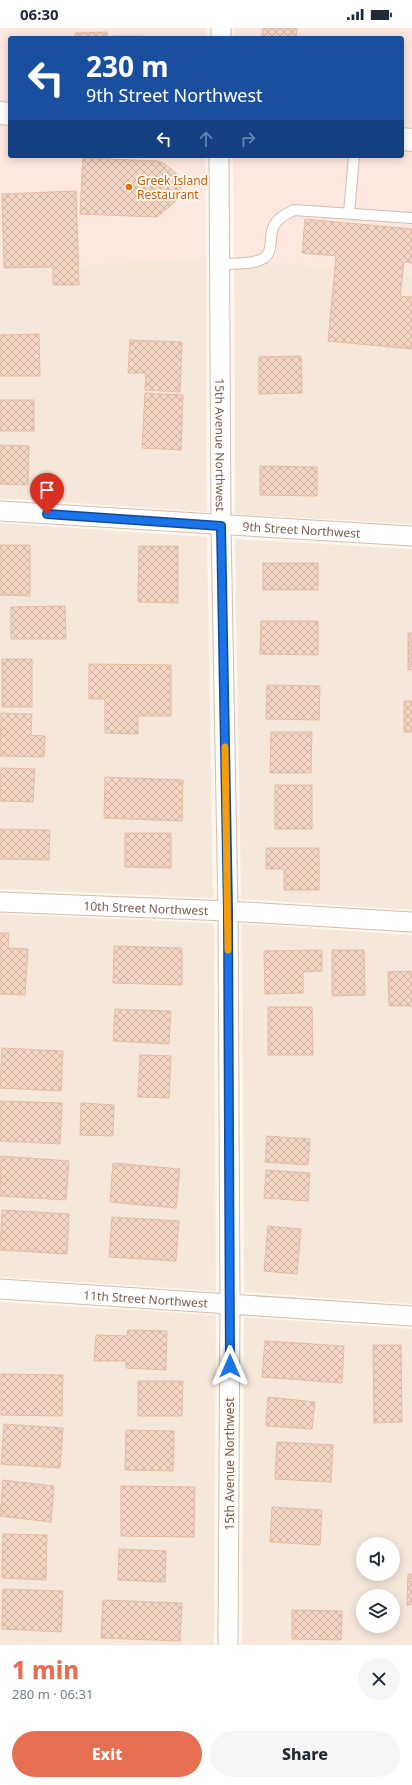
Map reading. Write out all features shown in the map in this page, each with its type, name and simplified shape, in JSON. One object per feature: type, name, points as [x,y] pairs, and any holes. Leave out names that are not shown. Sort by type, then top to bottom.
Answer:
[{"type":"street","name":"15th Avenue Northwest","points":[[219,158],[221,526],[228,911],[230,1304],[228,1645]]},
{"type":"street","name":"9th Street Northwest","points":[[0,511],[221,526],[412,536]]},
{"type":"street","name":"10th Street Northwest","points":[[0,902],[228,911],[412,922]]},
{"type":"street","name":"11th Street Northwest","points":[[0,1289],[412,1316]]},
{"type":"lane","points":[[349,213],[354,158]]},
{"type":"lane","points":[[220,264],[257,261],[266,257],[272,247],[273,227],[283,215],[294,210],[412,218]]},
{"type":"shaded area","points":[[0,28],[207,28],[207,36],[8,36],[8,101],[0,101]]},
{"type":"shaded area","points":[[235,28],[412,28],[412,128],[404,127],[404,36],[235,36]]},
{"type":"shaded area","points":[[0,125],[8,126],[8,158],[205,158],[206,257],[0,270]]},
{"type":"shaded area","points":[[404,152],[412,152],[412,275],[234,258],[233,158],[404,158]]},
{"type":"shaded area","points":[[206,257],[207,512],[0,498],[0,270]]},
{"type":"shaded area","points":[[234,258],[412,275],[412,524],[235,514]]},
{"type":"shaded area","points":[[0,523],[207,537],[213,898],[0,889]]},
{"type":"shaded area","points":[[235,539],[412,549],[412,910],[241,899]]},
{"type":"shaded area","points":[[0,914],[214,923],[216,1291],[0,1277]]},
{"type":"shaded area","points":[[242,924],[412,935],[412,1304],[244,1292]]},
{"type":"shaded area","points":[[0,1302],[216,1315],[214,1645],[0,1645]]},
{"type":"shaded area","points":[[244,1317],[412,1329],[412,1645],[242,1645]]},
{"type":"building","points":[[263,28],[297,28],[296,36],[262,36]]},
{"type":"building","points":[[107,32],[107,36],[75,36],[75,33]]},
{"type":"building","points":[[83,158],[158,161],[165,164],[178,175],[181,183],[180,193],[175,202],[157,217],[80,214]]},
{"type":"building","points":[[76,191],[79,285],[53,285],[53,267],[4,268],[2,194]]},
{"type":"building","points":[[305,219],[412,229],[412,263],[404,262],[400,296],[412,297],[412,349],[328,341],[336,256],[302,253]]},
{"type":"building","points":[[39,334],[40,376],[0,376],[0,335]]},
{"type":"building","points":[[130,340],[182,342],[180,392],[145,390],[146,373],[128,373]]},
{"type":"building","points":[[301,356],[302,393],[259,394],[259,357]]},
{"type":"building","points":[[145,393],[183,395],[181,450],[142,448]]},
{"type":"building","points":[[0,400],[34,400],[34,431],[0,431]]},
{"type":"building","points":[[0,445],[29,446],[28,485],[0,484]]},
{"type":"building","points":[[260,466],[317,467],[317,496],[260,495]]},
{"type":"building","points":[[0,545],[30,545],[30,596],[0,595]]},
{"type":"building","points":[[139,546],[178,546],[178,603],[138,602]]},
{"type":"building","points":[[263,563],[318,563],[318,590],[263,590]]},
{"type":"building","points":[[65,606],[66,639],[11,639],[11,607]]},
{"type":"building","points":[[261,621],[318,621],[318,655],[260,654]]},
{"type":"building","points":[[408,633],[412,633],[412,670],[408,670]]},
{"type":"building","points":[[2,659],[32,659],[32,707],[2,707]]},
{"type":"building","points":[[89,664],[171,665],[171,716],[138,716],[138,734],[105,733],[105,699],[89,699]]},
{"type":"building","points":[[267,685],[320,686],[319,720],[266,719]]},
{"type":"building","points":[[404,701],[412,701],[412,732],[404,732]]},
{"type":"building","points":[[1,713],[32,714],[31,735],[45,736],[44,757],[0,756]]},
{"type":"building","points":[[271,732],[312,732],[311,773],[270,773]]},
{"type":"building","points":[[1,768],[35,769],[33,802],[0,801]]},
{"type":"building","points":[[105,777],[183,780],[182,821],[104,818]]},
{"type":"building","points":[[275,785],[312,785],[312,829],[275,829]]},
{"type":"building","points":[[0,829],[50,830],[49,860],[0,859]]},
{"type":"building","points":[[125,833],[171,833],[171,868],[125,867]]},
{"type":"building","points":[[266,848],[319,848],[319,890],[284,890],[284,869],[266,869]]},
{"type":"building","points":[[0,933],[9,933],[8,948],[28,949],[25,995],[0,994]]},
{"type":"building","points":[[114,946],[182,948],[182,985],[113,983]]},
{"type":"building","points":[[322,950],[322,971],[303,972],[303,993],[265,994],[264,951]]},
{"type":"building","points":[[332,950],[364,950],[365,995],[332,996]]},
{"type":"building","points":[[412,971],[412,1006],[389,1006],[388,972]]},
{"type":"building","points":[[268,1007],[312,1007],[313,1055],[268,1055]]},
{"type":"building","points":[[115,1009],[171,1011],[169,1044],[113,1041]]},
{"type":"building","points":[[2,1048],[63,1051],[61,1091],[0,1088]]},
{"type":"building","points":[[140,1055],[171,1056],[169,1098],[138,1097]]},
{"type":"building","points":[[0,1101],[62,1103],[60,1144],[0,1141]]},
{"type":"building","points":[[81,1103],[114,1105],[113,1136],[80,1135]]},
{"type":"building","points":[[267,1136],[310,1139],[308,1165],[265,1162]]},
{"type":"building","points":[[1,1156],[69,1161],[66,1200],[0,1196]]},
{"type":"building","points":[[113,1163],[180,1169],[176,1208],[110,1202]]},
{"type":"building","points":[[266,1170],[310,1173],[308,1201],[264,1198]]},
{"type":"building","points":[[2,1210],[69,1214],[67,1254],[0,1250]]},
{"type":"building","points":[[112,1217],[179,1221],[176,1261],[109,1257]]},
{"type":"building","points":[[268,1226],[301,1229],[297,1274],[264,1271]]},
{"type":"building","points":[[128,1330],[167,1331],[166,1370],[126,1368],[126,1361],[94,1361],[96,1335],[127,1336]]},
{"type":"building","points":[[265,1341],[344,1346],[342,1383],[262,1377]]},
{"type":"building","points":[[373,1345],[401,1345],[402,1422],[374,1423]]},
{"type":"building","points":[[1,1374],[63,1375],[62,1416],[1,1415]]},
{"type":"building","points":[[138,1381],[183,1381],[182,1416],[138,1416]]},
{"type":"building","points":[[268,1397],[315,1402],[312,1429],[266,1426]]},
{"type":"building","points":[[4,1424],[63,1428],[60,1468],[1,1464]]},
{"type":"building","points":[[126,1430],[174,1431],[173,1471],[125,1470]]},
{"type":"building","points":[[277,1442],[333,1445],[331,1482],[275,1479]]},
{"type":"building","points":[[3,1480],[54,1486],[51,1522],[0,1516]]},
{"type":"building","points":[[121,1486],[195,1487],[194,1537],[121,1536]]},
{"type":"building","points":[[272,1507],[322,1510],[320,1545],[270,1542]]},
{"type":"building","points":[[3,1534],[47,1535],[46,1580],[2,1578]]},
{"type":"building","points":[[119,1549],[166,1551],[165,1582],[118,1580]]},
{"type":"building","points":[[408,1574],[412,1574],[412,1605],[407,1605]]},
{"type":"building","points":[[3,1589],[63,1591],[61,1632],[2,1629]]},
{"type":"building","points":[[103,1600],[182,1603],[180,1641],[101,1638]]},
{"type":"building","points":[[292,1610],[342,1611],[341,1640],[292,1639]]},
{"type":"slow traffic","points":[[225,747],[228,950]]},
{"type":"place","name":"Greek Island Restaurant","points":[[129,187]]},
{"type":"route","points":[[47,514],[221,526],[228,911],[230,1366]]}]
